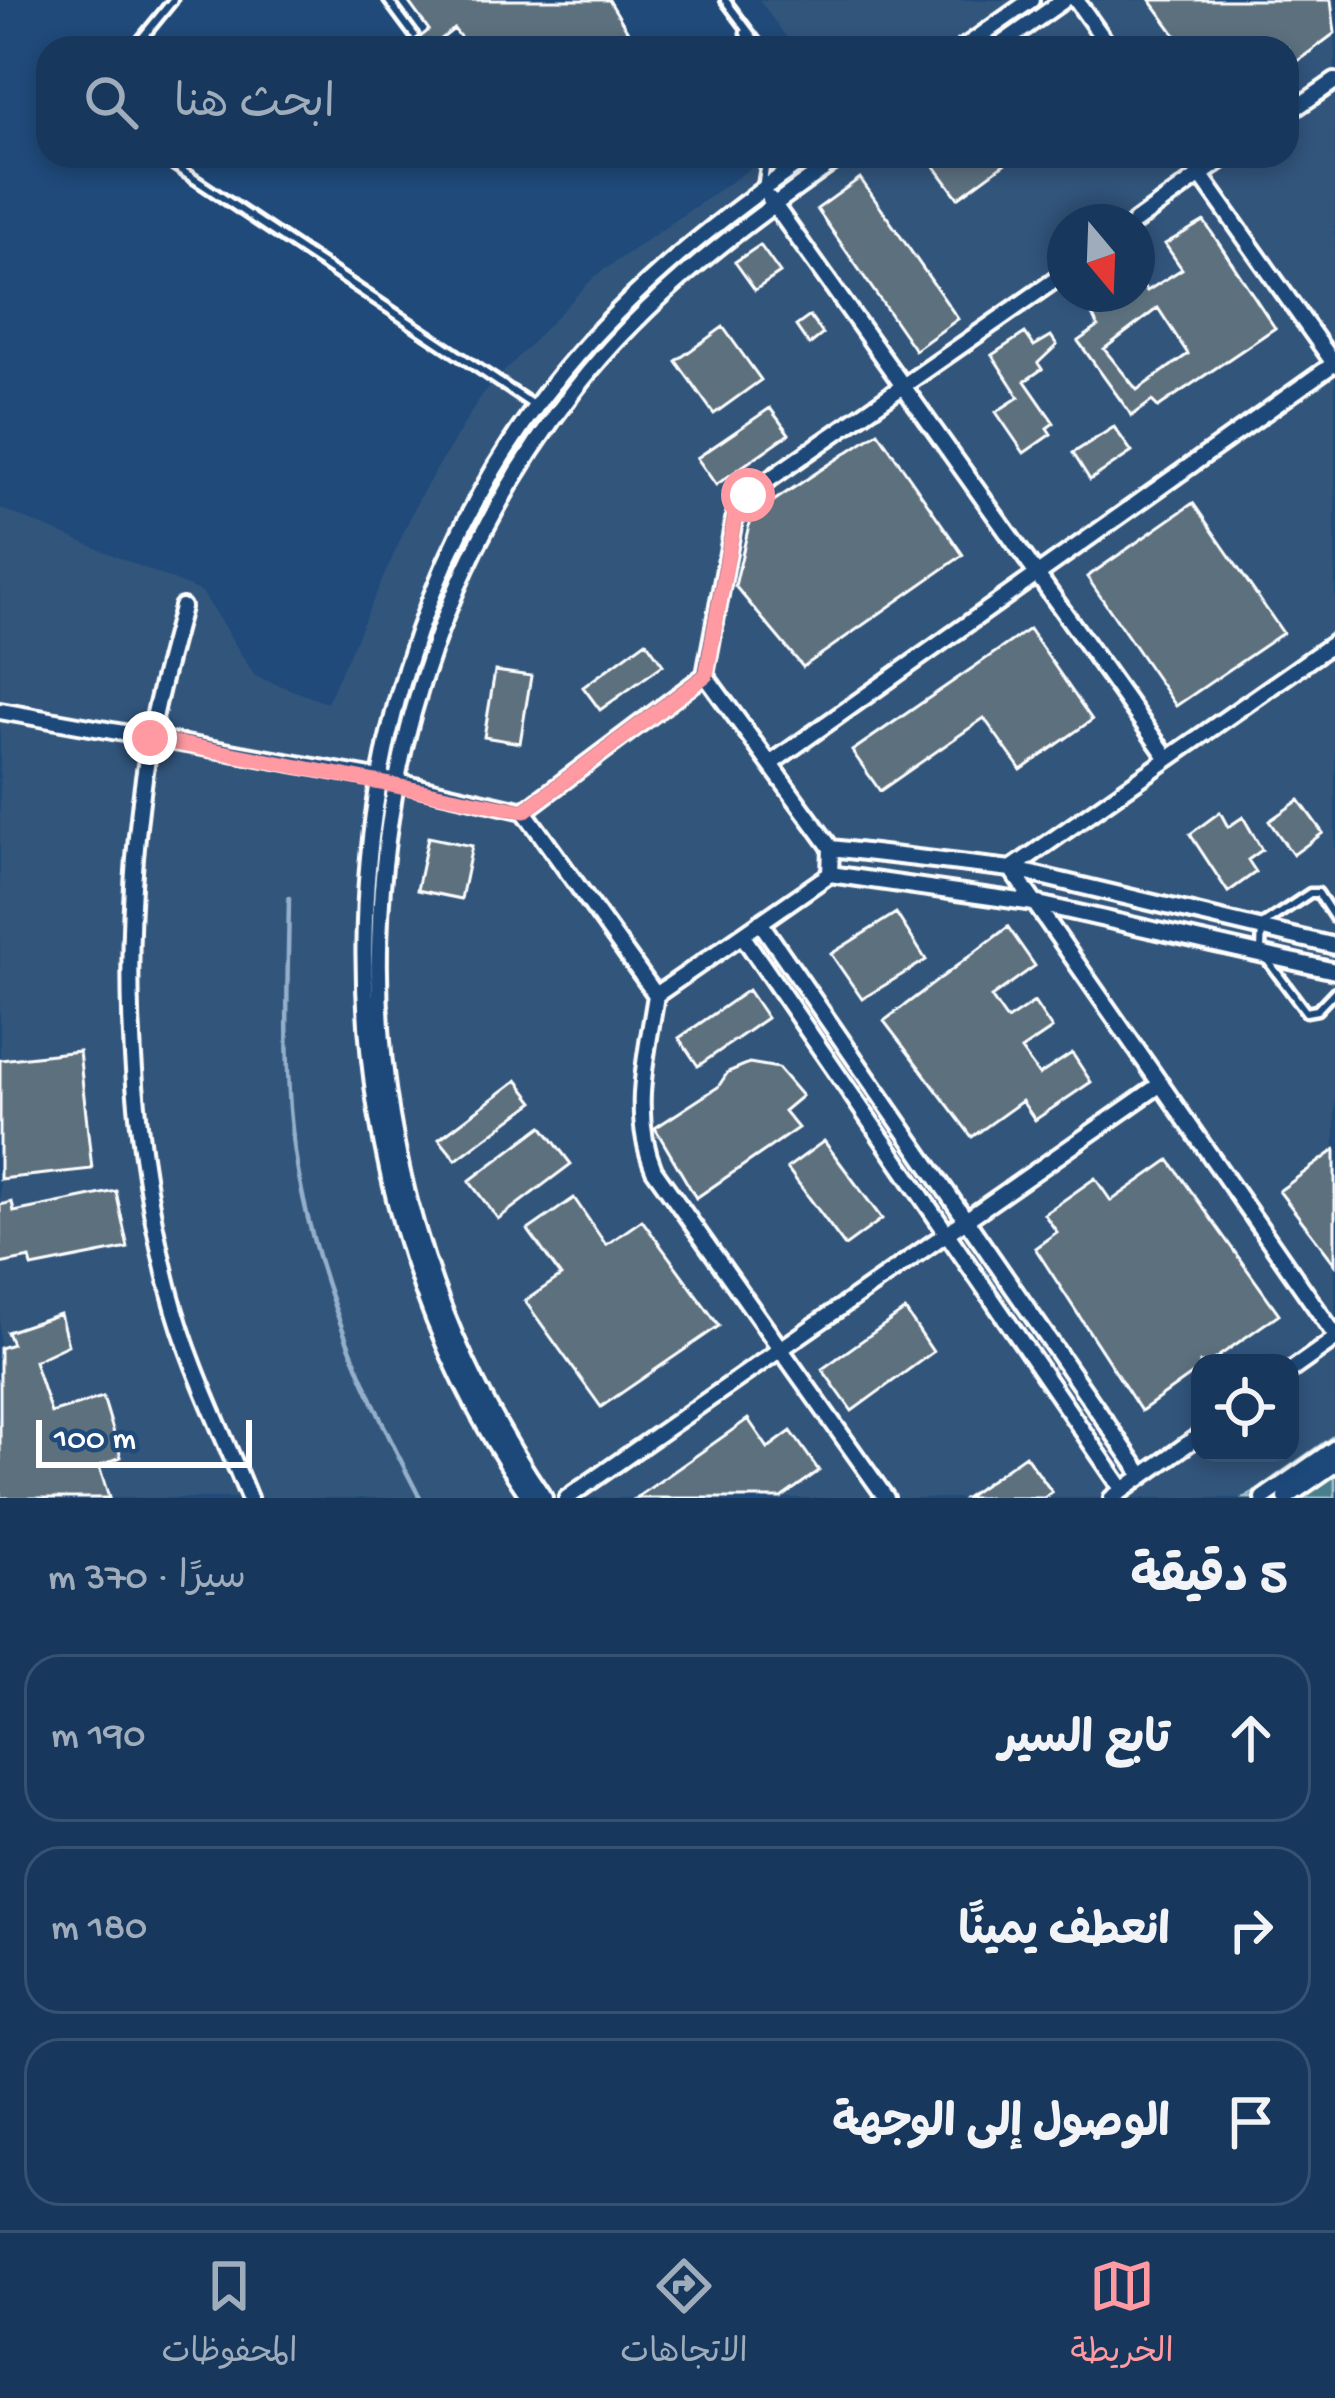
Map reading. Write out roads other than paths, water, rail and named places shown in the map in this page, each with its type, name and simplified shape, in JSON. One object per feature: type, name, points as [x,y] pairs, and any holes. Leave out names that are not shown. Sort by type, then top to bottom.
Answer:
[{"type":"street","points":[[980,36],[1031,0]]},
{"type":"street","points":[[1013,36],[1064,0]]},
{"type":"street","points":[[1076,0],[1102,36]]},
{"type":"street","points":[[1299,106],[1335,80]]},
{"type":"street","points":[[544,1498],[527,1487],[463,1383],[417,1257],[380,1102],[376,941],[387,781],[405,673],[427,608],[486,485],[537,407],[607,321],[655,273],[792,168]]},
{"type":"street","points":[[387,781],[444,614],[492,514],[538,439],[578,385],[669,288],[825,168]]},
{"type":"street","points":[[770,764],[1335,364],[1196,168]]},
{"type":"street","points":[[1155,207],[1209,168]]},
{"type":"street","points":[[762,189],[1167,757]]},
{"type":"street","points":[[524,811],[706,675],[740,504],[1047,286]]},
{"type":"street","points":[[182,607],[150,738],[131,936],[136,1074],[151,1210],[171,1298],[249,1498]]},
{"type":"street","points":[[1011,869],[1335,642]]},
{"type":"street","points":[[706,675],[831,848],[830,874]]},
{"type":"street","points":[[0,711],[387,781],[524,811],[656,995],[639,1108],[641,1138],[654,1170],[886,1498]]},
{"type":"street","points":[[831,848],[1011,869],[1335,946]]},
{"type":"street","points":[[1011,869],[1335,1337],[1299,1364]]},
{"type":"street","points":[[656,995],[830,874],[1034,903],[1335,971]]},
{"type":"street","points":[[760,922],[1143,1476]]},
{"type":"street","points":[[742,935],[1117,1494],[1191,1441]]},
{"type":"street","points":[[567,1498],[1161,1084]]},
{"type":"street","points":[[1263,1498],[1335,1448]]},
{"type":"street","points":[[1286,1498],[1335,1464]]},
{"type":"lane","points":[[144,36],[173,0]]},
{"type":"lane","points":[[388,0],[414,35]]},
{"type":"lane","points":[[724,0],[752,36]]},
{"type":"lane","points":[[742,24],[747,36]]},
{"type":"lane","points":[[178,168],[537,407]]},
{"type":"lane","points":[[762,189],[765,168]]},
{"type":"lane","points":[[1335,919],[1315,892],[1262,925],[1261,952],[1306,1012],[1317,1010],[1335,991]]},
{"type":"waterway","points":[[289,898],[288,1083],[306,1211],[354,1358],[420,1498]]}]
